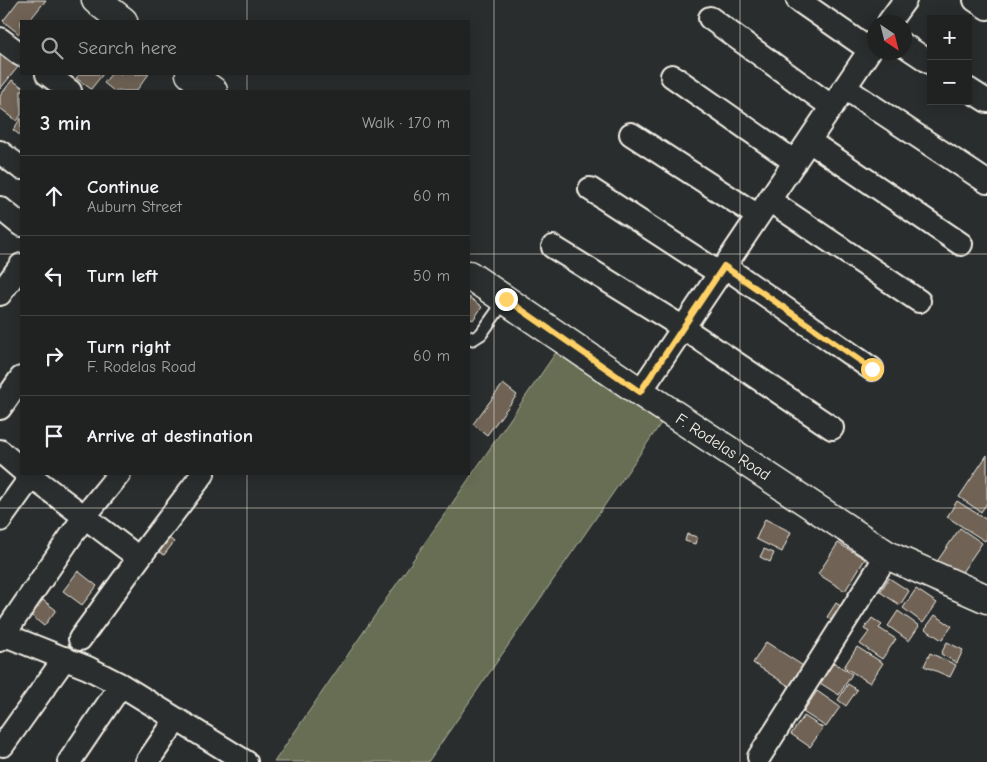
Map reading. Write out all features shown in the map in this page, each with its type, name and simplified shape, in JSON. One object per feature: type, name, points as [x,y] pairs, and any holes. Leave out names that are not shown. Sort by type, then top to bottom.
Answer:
[{"type":"street","points":[[96,0],[122,20]]},
{"type":"street","points":[[798,0],[867,44]]},
{"type":"street","points":[[895,15],[905,0]]},
{"type":"street","points":[[975,0],[987,8]]},
{"type":"street","points":[[710,18],[832,107]]},
{"type":"street","points":[[0,39],[20,54]]},
{"type":"street","points":[[912,50],[927,60]]},
{"type":"street","points":[[640,392],[867,55]]},
{"type":"street","points":[[48,75],[69,90]]},
{"type":"street","points":[[191,75],[211,90]]},
{"type":"street","points":[[672,76],[795,162]]},
{"type":"street","points":[[845,88],[987,182]]},
{"type":"street","points":[[972,92],[987,101]]},
{"type":"street","points":[[631,134],[764,208],[919,301]]},
{"type":"street","points":[[809,141],[961,244]]},
{"type":"street","points":[[0,152],[20,167]]},
{"type":"street","points":[[590,189],[722,270],[872,369]]},
{"type":"street","points":[[0,208],[20,224]]},
{"type":"street","points":[[553,247],[682,327],[832,428]]},
{"type":"street","points":[[0,294],[20,266]]},
{"type":"street","name":"F. Rodelas Road","points":[[470,276],[640,392],[887,555],[987,600]]},
{"type":"street","points":[[0,408],[20,379]]},
{"type":"street","points":[[0,451],[20,467]]},
{"type":"street","points":[[0,520],[27,475]]},
{"type":"street","points":[[31,475],[138,558]]},
{"type":"street","points":[[118,475],[84,517],[1,636],[65,658],[121,685],[236,760]]},
{"type":"street","points":[[80,639],[138,558],[202,475]]},
{"type":"street","points":[[759,757],[887,555]]},
{"type":"street","points":[[3,745],[65,658]]},
{"type":"street","points":[[69,762],[121,685]]},
{"type":"street","points":[[147,762],[176,720]]},
{"type":"lane","points":[[470,338],[473,339],[481,334],[506,299]]},
{"type":"green space","points":[[559,348],[666,416],[428,762],[274,762]]},
{"type":"building","points":[[19,0],[46,0],[30,20],[20,20],[19,34],[3,21]]},
{"type":"building","points":[[0,53],[18,67],[0,89]]},
{"type":"building","points":[[79,75],[102,75],[91,89],[76,78]]},
{"type":"building","points":[[110,75],[148,75],[137,90],[113,90],[104,83]]},
{"type":"building","points":[[12,80],[27,90],[20,90],[20,116],[17,121],[0,108],[0,96]]},
{"type":"building","points":[[20,120],[20,135],[13,130]]},
{"type":"building","points":[[470,298],[482,307],[473,320],[470,318]]},
{"type":"building","points":[[503,384],[517,395],[487,435],[473,424]]},
{"type":"building","points":[[987,455],[987,503],[981,512],[959,497]]},
{"type":"building","points":[[957,501],[987,520],[987,538],[985,541],[947,517]]},
{"type":"building","points":[[765,519],[791,532],[782,552],[756,539]]},
{"type":"building","points":[[960,528],[982,543],[958,578],[936,563]]},
{"type":"building","points":[[160,531],[174,542],[164,555],[149,545]]},
{"type":"building","points":[[687,534],[697,537],[695,544],[685,541]]},
{"type":"building","points":[[838,543],[865,559],[845,591],[818,574]]},
{"type":"building","points":[[764,549],[774,553],[770,562],[760,557]]},
{"type":"building","points":[[78,571],[97,586],[82,605],[63,591]]},
{"type":"building","points":[[889,578],[909,591],[900,605],[880,592]]},
{"type":"building","points":[[916,589],[937,603],[923,623],[903,608]]},
{"type":"building","points":[[35,594],[56,610],[44,626],[23,609]]},
{"type":"building","points":[[836,603],[845,609],[836,623],[827,617]]},
{"type":"building","points":[[898,611],[919,626],[909,641],[888,626]]},
{"type":"building","points":[[935,615],[952,626],[942,640],[925,629]]},
{"type":"building","points":[[872,618],[882,625],[879,628],[896,639],[882,659],[860,644],[869,632],[864,629]]},
{"type":"building","points":[[766,642],[808,669],[795,690],[753,663]]},
{"type":"building","points":[[947,642],[963,650],[957,663],[941,654]]},
{"type":"building","points":[[857,647],[883,663],[870,683],[844,667]]},
{"type":"building","points":[[930,653],[956,665],[950,677],[924,666]]},
{"type":"building","points":[[833,662],[852,674],[839,695],[820,683]]},
{"type":"building","points":[[848,684],[857,690],[846,706],[838,700]]},
{"type":"building","points":[[817,691],[840,707],[826,727],[803,712]]},
{"type":"building","points":[[804,716],[823,728],[810,747],[791,734]]},
{"type":"route","points":[[506,299],[640,392],[724,266],[872,369]]}]
